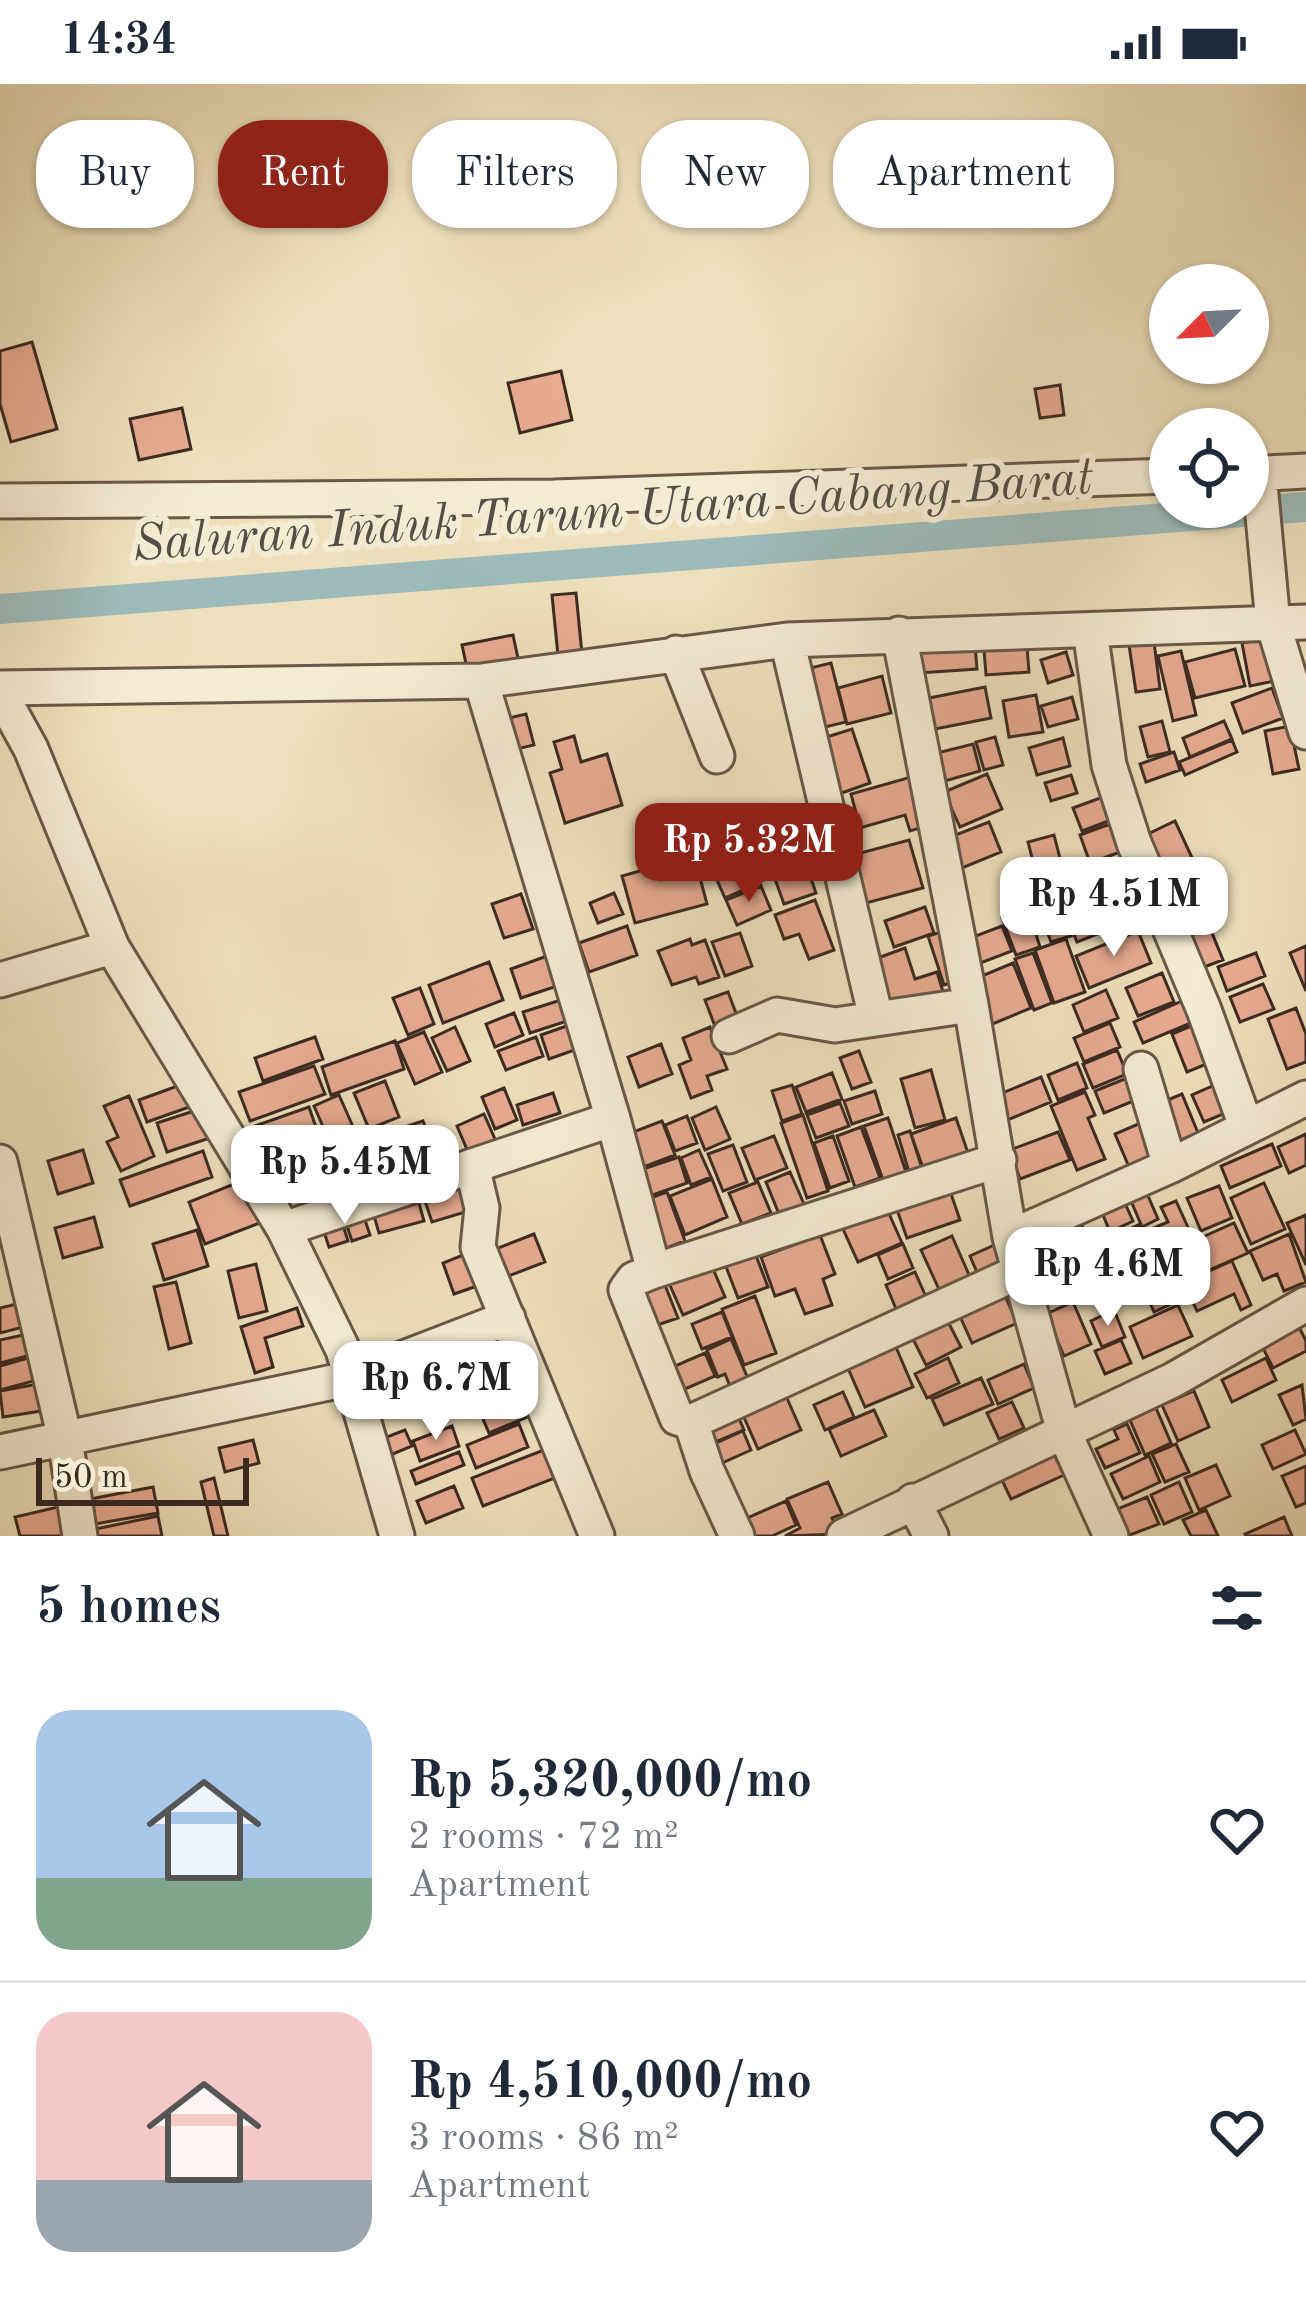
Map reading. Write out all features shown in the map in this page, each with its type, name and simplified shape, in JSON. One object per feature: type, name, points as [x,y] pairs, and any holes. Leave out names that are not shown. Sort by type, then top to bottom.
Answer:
[{"type":"street","points":[[1269,480],[1306,471]]},
{"type":"street","points":[[0,502],[554,497],[1149,477]]},
{"type":"street","points":[[1266,528],[1306,732]]},
{"type":"street","points":[[397,1536],[343,1350],[284,1229],[112,946],[31,749],[0,691],[481,681],[788,640],[1090,630],[1284,614]]},
{"type":"street","points":[[1090,630],[1109,765],[1134,842],[1246,1126]]},
{"type":"street","points":[[899,634],[1010,1237],[1064,1432],[1111,1536]]},
{"type":"street","points":[[788,640],[875,1018]]},
{"type":"street","points":[[676,653],[717,756]]},
{"type":"street","points":[[481,681],[654,1271]]},
{"type":"street","points":[[0,980],[112,946]]},
{"type":"street","points":[[729,1036],[777,1015],[835,1025],[970,1006]]},
{"type":"street","points":[[1142,1069],[1170,1166]]},
{"type":"street","points":[[1010,1237],[1170,1166],[1306,1098]]},
{"type":"street","points":[[284,1229],[613,1119]]},
{"type":"street","points":[[999,1160],[654,1271],[634,1279],[626,1290],[677,1418],[691,1422],[1021,1271]]},
{"type":"street","points":[[0,1162],[65,1439],[80,1536]]},
{"type":"street","points":[[472,1166],[482,1208],[477,1240],[597,1536]]},
{"type":"street","points":[[844,1536],[1173,1379],[1306,1304]]},
{"type":"street","points":[[0,1452],[352,1378],[508,1318]]},
{"type":"street","points":[[691,1422],[736,1536]]},
{"type":"street","points":[[913,1501],[931,1536]]},
{"type":"building","points":[[32,342],[57,429],[11,442],[0,404],[0,351]]},
{"type":"building","points":[[561,371],[572,420],[520,433],[508,383]]},
{"type":"building","points":[[1060,385],[1064,415],[1040,418],[1035,389]]},
{"type":"building","points":[[182,408],[191,449],[139,460],[130,419]]},
{"type":"building","points":[[576,593],[583,664],[559,666],[552,595]]},
{"type":"building","points":[[513,635],[519,663],[468,673],[462,645]]},
{"type":"building","points":[[1267,639],[1274,681],[1250,686],[1242,643]]},
{"type":"building","points":[[1154,642],[1160,689],[1136,692],[1129,645]]},
{"type":"building","points":[[975,645],[977,669],[919,673],[917,650]]},
{"type":"building","points":[[1027,647],[1029,672],[986,675],[984,650]]},
{"type":"building","points":[[1235,649],[1245,686],[1195,698],[1185,662]]},
{"type":"building","points":[[1181,651],[1196,715],[1173,721],[1158,656]]},
{"type":"building","points":[[1066,652],[1073,675],[1048,683],[1041,660]]},
{"type":"building","points":[[831,663],[846,722],[817,729],[802,670]]},
{"type":"building","points":[[882,676],[891,713],[847,724],[838,688]]},
{"type":"building","points":[[985,687],[991,718],[930,730],[924,699]]},
{"type":"building","points":[[1272,688],[1283,718],[1243,733],[1232,703]]},
{"type":"building","points":[[1036,695],[1043,732],[1009,737],[1003,701]]},
{"type":"building","points":[[1072,697],[1078,719],[1048,727],[1041,706]]},
{"type":"building","points":[[526,714],[534,745],[508,751],[501,720]]},
{"type":"building","points":[[1162,721],[1170,752],[1148,757],[1140,727]]},
{"type":"building","points":[[1224,721],[1232,739],[1190,757],[1183,738]]},
{"type":"building","points":[[1290,726],[1299,769],[1273,774],[1265,731]]},
{"type":"building","points":[[852,729],[870,783],[836,795],[817,740]]},
{"type":"building","points":[[574,736],[581,762],[607,754],[622,805],[565,823],[550,773],[562,769],[554,742]]},
{"type":"building","points":[[995,737],[1003,765],[984,770],[976,742]]},
{"type":"building","points":[[1063,738],[1070,766],[1037,775],[1029,748]]},
{"type":"building","points":[[1232,740],[1237,752],[1185,775],[1179,762]]},
{"type":"building","points":[[973,744],[980,771],[945,781],[937,753]]},
{"type":"building","points":[[1174,752],[1180,770],[1146,782],[1140,764]]},
{"type":"building","points":[[987,774],[1002,809],[960,827],[944,792]]},
{"type":"building","points":[[918,775],[933,824],[910,831],[905,815],[860,828],[851,794]]},
{"type":"building","points":[[1071,775],[1077,793],[1051,801],[1045,783]]},
{"type":"building","points":[[1103,797],[1111,820],[1082,831],[1073,808]]},
{"type":"building","points":[[788,808],[795,832],[737,850],[730,826]]},
{"type":"building","points":[[691,810],[703,851],[657,864],[645,823]]},
{"type":"building","points":[[1175,821],[1194,862],[1167,874],[1148,834]]},
{"type":"building","points":[[989,822],[1001,852],[957,870],[945,839]]},
{"type":"building","points":[[1110,824],[1120,852],[1090,863],[1080,835]]},
{"type":"building","points":[[1054,835],[1063,870],[1037,877],[1028,842]]},
{"type":"building","points":[[795,839],[804,865],[763,880],[754,854]]},
{"type":"building","points":[[909,840],[923,888],[866,903],[853,855]]},
{"type":"building","points":[[748,856],[760,883],[725,898],[713,871]]},
{"type":"building","points":[[1109,858],[1119,884],[1086,897],[1076,871]]},
{"type":"building","points":[[657,866],[661,880],[698,870],[707,904],[635,923],[622,876]]},
{"type":"building","points":[[807,867],[816,893],[784,904],[775,879]]},
{"type":"building","points":[[1071,874],[1082,899],[1063,908],[1071,936],[1051,942],[1031,888]]},
{"type":"building","points":[[1195,876],[1206,904],[1174,916],[1164,888]]},
{"type":"building","points":[[761,886],[771,910],[737,925],[726,900]]},
{"type":"building","points":[[1124,886],[1136,919],[1077,942],[1064,909]]},
{"type":"building","points":[[614,893],[623,914],[598,923],[590,903]]},
{"type":"building","points":[[521,894],[533,929],[504,938],[492,904]]},
{"type":"building","points":[[815,900],[834,950],[809,959],[799,934],[784,939],[775,915]]},
{"type":"building","points":[[925,907],[934,933],[894,947],[885,921]]},
{"type":"building","points":[[1028,909],[1040,947],[1016,955],[1002,918]]},
{"type":"building","points":[[627,926],[637,955],[589,972],[579,943]]},
{"type":"building","points":[[1002,926],[1012,951],[975,965],[965,940]]},
{"type":"building","points":[[1210,928],[1223,960],[1204,967],[1191,935]]},
{"type":"building","points":[[948,930],[964,979],[944,985],[928,936]]},
{"type":"building","points":[[1138,931],[1151,963],[1089,988],[1076,956]]},
{"type":"building","points":[[740,933],[752,966],[725,976],[712,942]]},
{"type":"building","points":[[690,939],[692,945],[705,940],[719,977],[699,984],[696,977],[672,985],[658,951]]},
{"type":"building","points":[[1066,939],[1085,992],[1054,1003],[1035,950]]},
{"type":"building","points":[[1306,946],[1306,991],[1290,953]]},
{"type":"building","points":[[905,948],[915,979],[937,972],[944,995],[885,1012],[867,962]]},
{"type":"building","points":[[1033,953],[1052,1003],[1034,1010],[1015,959]]},
{"type":"building","points":[[1256,953],[1265,976],[1227,991],[1218,967]]},
{"type":"building","points":[[547,956],[557,986],[521,998],[511,969]]},
{"type":"building","points":[[489,962],[503,1000],[443,1023],[429,985]]},
{"type":"building","points":[[1013,963],[1031,1008],[990,1025],[972,980]]},
{"type":"building","points":[[1162,973],[1174,1002],[1138,1016],[1126,988]]},
{"type":"building","points":[[1263,984],[1274,1009],[1240,1022],[1230,997]]},
{"type":"building","points":[[420,988],[434,1024],[408,1035],[393,998]]},
{"type":"building","points":[[1106,990],[1118,1018],[1084,1032],[1073,1005]]},
{"type":"building","points":[[728,992],[739,1021],[716,1029],[705,1000]]},
{"type":"building","points":[[561,1000],[567,1021],[530,1033],[523,1012]]},
{"type":"building","points":[[1182,1001],[1191,1023],[1143,1043],[1134,1022]]},
{"type":"building","points":[[1296,1008],[1306,1034],[1306,1062],[1287,1069],[1268,1019]]},
{"type":"building","points":[[514,1013],[523,1035],[495,1047],[486,1024]]},
{"type":"building","points":[[1203,1021],[1219,1059],[1187,1072],[1172,1034]]},
{"type":"building","points":[[575,1023],[583,1047],[549,1059],[541,1035]]},
{"type":"building","points":[[1110,1023],[1120,1047],[1084,1062],[1074,1038]]},
{"type":"building","points":[[455,1027],[470,1061],[447,1071],[432,1038]]},
{"type":"building","points":[[710,1027],[727,1069],[707,1076],[712,1090],[691,1098],[679,1065],[691,1060],[683,1038]]},
{"type":"building","points":[[424,1032],[442,1072],[415,1084],[397,1043]]},
{"type":"building","points":[[315,1037],[323,1059],[263,1081],[255,1058]]},
{"type":"building","points":[[536,1037],[543,1056],[506,1070],[498,1051]]},
{"type":"building","points":[[395,1041],[404,1069],[331,1095],[322,1067]]},
{"type":"building","points":[[661,1044],[672,1074],[639,1087],[628,1057]]},
{"type":"building","points":[[1117,1050],[1127,1074],[1093,1088],[1083,1064]]},
{"type":"building","points":[[859,1051],[871,1082],[852,1089],[840,1058]]},
{"type":"building","points":[[1077,1063],[1087,1088],[1058,1100],[1048,1075]]},
{"type":"building","points":[[314,1066],[325,1094],[250,1121],[239,1092]]},
{"type":"building","points":[[931,1070],[945,1120],[915,1128],[901,1079]]},
{"type":"building","points":[[832,1073],[842,1099],[806,1112],[796,1087]]},
{"type":"building","points":[[1041,1077],[1051,1102],[1005,1121],[995,1096]]},
{"type":"building","points":[[1127,1078],[1136,1100],[1104,1113],[1095,1091]]},
{"type":"building","points":[[385,1081],[399,1117],[369,1129],[354,1093]]},
{"type":"building","points":[[183,1084],[192,1106],[147,1122],[139,1100]]},
{"type":"building","points":[[1217,1084],[1228,1112],[1204,1122],[1192,1095]]},
{"type":"building","points":[[792,1085],[802,1114],[782,1121],[772,1091]]},
{"type":"building","points":[[504,1088],[517,1120],[495,1129],[482,1097]]},
{"type":"building","points":[[875,1091],[882,1114],[852,1124],[844,1101]]},
{"type":"building","points":[[1085,1092],[1095,1115],[1088,1118],[1105,1159],[1077,1170],[1051,1106]]},
{"type":"building","points":[[553,1093],[560,1113],[523,1125],[517,1105]]},
{"type":"building","points":[[1182,1094],[1198,1133],[1174,1143],[1158,1104]]},
{"type":"building","points":[[339,1095],[354,1129],[329,1140],[314,1106]]},
{"type":"building","points":[[129,1096],[154,1156],[121,1171],[107,1142],[118,1137],[104,1106]]},
{"type":"building","points":[[840,1103],[849,1126],[816,1138],[807,1115]]},
{"type":"building","points":[[206,1107],[216,1136],[167,1152],[157,1123]]},
{"type":"building","points":[[309,1107],[319,1136],[265,1154],[255,1126]]},
{"type":"building","points":[[716,1107],[730,1139],[705,1150],[692,1118]]},
{"type":"building","points":[[484,1114],[498,1146],[471,1159],[457,1126]]},
{"type":"building","points":[[803,1115],[828,1191],[807,1198],[781,1123]]},
{"type":"building","points":[[687,1116],[697,1143],[675,1151],[665,1125]]},
{"type":"building","points":[[888,1118],[906,1172],[883,1180],[864,1126]]},
{"type":"building","points":[[956,1118],[968,1153],[923,1168],[911,1134]]},
{"type":"building","points":[[423,1121],[437,1158],[416,1165],[402,1128]]},
{"type":"building","points":[[662,1121],[675,1155],[633,1171],[620,1137]]},
{"type":"building","points":[[1143,1122],[1160,1162],[1132,1174],[1115,1134]]},
{"type":"building","points":[[861,1127],[880,1178],[855,1187],[837,1136]]},
{"type":"building","points":[[910,1131],[922,1168],[909,1172],[898,1135]]},
{"type":"building","points":[[1058,1132],[1070,1160],[1020,1179],[1010,1150]]},
{"type":"building","points":[[1306,1134],[1306,1165],[1289,1173],[1278,1147]]},
{"type":"building","points":[[774,1136],[787,1168],[755,1180],[742,1148]]},
{"type":"building","points":[[833,1136],[849,1181],[830,1188],[814,1143]]},
{"type":"building","points":[[342,1143],[351,1178],[303,1191],[294,1156]]},
{"type":"building","points":[[1272,1144],[1281,1166],[1230,1188],[1221,1166]]},
{"type":"building","points":[[733,1145],[747,1182],[723,1191],[708,1154]]},
{"type":"building","points":[[83,1150],[93,1183],[58,1194],[48,1161]]},
{"type":"building","points":[[699,1150],[711,1177],[691,1185],[681,1158]]},
{"type":"building","points":[[203,1151],[212,1177],[130,1206],[120,1180]]},
{"type":"building","points":[[679,1157],[687,1183],[641,1199],[631,1173]]},
{"type":"building","points":[[790,1172],[804,1204],[779,1214],[766,1182]]},
{"type":"building","points":[[249,1178],[265,1221],[205,1244],[189,1202]]},
{"type":"building","points":[[712,1179],[727,1217],[685,1235],[670,1196]]},
{"type":"building","points":[[758,1182],[771,1213],[742,1224],[729,1193]]},
{"type":"building","points":[[1142,1182],[1158,1219],[1142,1227],[1126,1189]]},
{"type":"building","points":[[464,1183],[472,1210],[432,1222],[423,1195]]},
{"type":"building","points":[[1264,1183],[1285,1229],[1251,1244],[1231,1198]]},
{"type":"building","points":[[1219,1186],[1232,1218],[1201,1231],[1187,1198]]},
{"type":"building","points":[[949,1188],[960,1220],[907,1238],[896,1207]]},
{"type":"building","points":[[667,1192],[685,1241],[653,1253],[636,1203]]},
{"type":"building","points":[[417,1196],[424,1221],[379,1233],[372,1209]]},
{"type":"building","points":[[1123,1199],[1133,1221],[1110,1232],[1101,1210]]},
{"type":"building","points":[[1176,1201],[1191,1234],[1160,1248],[1151,1229],[1168,1222],[1161,1207]]},
{"type":"building","points":[[361,1208],[370,1235],[352,1241],[346,1223],[348,1241],[329,1247],[320,1220]]},
{"type":"building","points":[[887,1209],[902,1243],[858,1262],[843,1229]]},
{"type":"building","points":[[1077,1215],[1091,1245],[1046,1265],[1033,1235]]},
{"type":"building","points":[[1306,1215],[1306,1265],[1287,1223]]},
{"type":"building","points":[[94,1217],[102,1247],[63,1258],[55,1228]]},
{"type":"building","points":[[1234,1223],[1248,1253],[1209,1270],[1196,1240]]},
{"type":"building","points":[[1138,1225],[1152,1255],[1123,1269],[1109,1239]]},
{"type":"building","points":[[197,1230],[208,1266],[164,1280],[153,1244]]},
{"type":"building","points":[[534,1234],[545,1262],[493,1282],[483,1254]]},
{"type":"building","points":[[1289,1234],[1306,1282],[1284,1291],[1277,1274],[1263,1280],[1250,1251]]},
{"type":"building","points":[[820,1235],[835,1274],[823,1279],[832,1305],[805,1314],[795,1289],[775,1296],[761,1257]]},
{"type":"building","points":[[952,1236],[973,1284],[943,1298],[921,1250]]},
{"type":"building","points":[[1104,1241],[1117,1270],[1076,1289],[1062,1260]]},
{"type":"building","points":[[1192,1241],[1205,1272],[1176,1285],[1162,1255]]},
{"type":"building","points":[[1001,1242],[1010,1263],[979,1277],[970,1256]]},
{"type":"building","points":[[903,1244],[913,1268],[888,1279],[878,1255]]},
{"type":"building","points":[[468,1253],[480,1285],[454,1294],[443,1263]]},
{"type":"building","points":[[755,1253],[768,1287],[738,1298],[725,1264]]},
{"type":"building","points":[[1232,1261],[1251,1305],[1241,1310],[1234,1294],[1197,1311],[1184,1282]]},
{"type":"building","points":[[1160,1262],[1177,1301],[1154,1312],[1137,1273]]},
{"type":"building","points":[[256,1264],[267,1311],[239,1318],[228,1271]]},
{"type":"building","points":[[711,1264],[725,1297],[683,1315],[669,1283]]},
{"type":"building","points":[[915,1272],[930,1306],[900,1318],[886,1285]]},
{"type":"building","points":[[176,1282],[191,1343],[169,1349],[154,1287]]},
{"type":"building","points":[[665,1285],[678,1318],[651,1327],[639,1295]]},
{"type":"building","points":[[1003,1291],[1017,1323],[972,1343],[954,1303]]},
{"type":"building","points":[[755,1296],[776,1353],[744,1365],[722,1309]]},
{"type":"building","points":[[29,1301],[35,1324],[0,1333],[0,1308]]},
{"type":"building","points":[[1073,1302],[1091,1344],[1064,1356],[1046,1314]]},
{"type":"building","points":[[1178,1305],[1192,1336],[1143,1358],[1130,1327]]},
{"type":"building","points":[[297,1308],[303,1326],[265,1338],[273,1367],[255,1373],[241,1327]]},
{"type":"building","points":[[1114,1310],[1125,1337],[1102,1347],[1091,1321]]},
{"type":"building","points":[[722,1312],[732,1337],[702,1349],[692,1324]]},
{"type":"building","points":[[943,1312],[961,1347],[926,1365],[908,1329]]},
{"type":"building","points":[[1292,1313],[1306,1351],[1273,1368],[1255,1332]]},
{"type":"building","points":[[37,1332],[42,1352],[0,1363],[0,1340]]},
{"type":"building","points":[[731,1339],[752,1388],[734,1396],[725,1374],[718,1377],[707,1350]]},
{"type":"building","points":[[1121,1340],[1131,1363],[1105,1374],[1095,1351]]},
{"type":"building","points":[[497,1342],[508,1371],[463,1388],[452,1359]]},
{"type":"building","points":[[895,1345],[913,1387],[865,1407],[847,1366]]},
{"type":"building","points":[[705,1353],[715,1376],[685,1389],[675,1366]]},
{"type":"building","points":[[42,1354],[48,1377],[0,1390],[0,1366]]},
{"type":"building","points":[[948,1358],[959,1383],[927,1398],[915,1374]]},
{"type":"building","points":[[1266,1358],[1276,1380],[1232,1402],[1222,1380]]},
{"type":"building","points":[[1024,1364],[1034,1388],[998,1404],[988,1380]]},
{"type":"building","points":[[437,1367],[445,1395],[379,1414],[371,1386]]},
{"type":"building","points":[[981,1378],[993,1404],[944,1425],[932,1399]]},
{"type":"building","points":[[49,1382],[54,1409],[3,1417],[0,1391]]},
{"type":"building","points":[[1302,1385],[1306,1419],[1293,1425],[1279,1395]]},
{"type":"building","points":[[782,1387],[801,1430],[758,1449],[739,1406]]},
{"type":"building","points":[[1194,1391],[1209,1427],[1178,1441],[1162,1405]]},
{"type":"building","points":[[529,1392],[537,1413],[489,1433],[480,1412]]},
{"type":"building","points":[[843,1392],[854,1417],[825,1430],[814,1405]]},
{"type":"building","points":[[1012,1402],[1024,1428],[999,1439],[987,1413]]},
{"type":"building","points":[[734,1407],[744,1430],[706,1446],[696,1424]]},
{"type":"building","points":[[1156,1408],[1171,1443],[1145,1455],[1130,1420]]},
{"type":"building","points":[[874,1410],[886,1436],[841,1456],[829,1429]]},
{"type":"building","points":[[519,1424],[528,1447],[476,1468],[467,1445]]},
{"type":"building","points":[[1127,1424],[1140,1453],[1105,1468],[1096,1449],[1118,1439],[1114,1430]]},
{"type":"building","points":[[452,1426],[459,1446],[420,1461],[413,1441]]},
{"type":"building","points":[[405,1430],[412,1446],[381,1459],[374,1442]]},
{"type":"building","points":[[1295,1430],[1306,1454],[1273,1469],[1262,1445]]},
{"type":"building","points":[[743,1431],[751,1450],[722,1463],[714,1444]]},
{"type":"building","points":[[253,1440],[259,1463],[225,1472],[219,1448]]},
{"type":"building","points":[[1176,1444],[1189,1472],[1165,1482],[1152,1454]]},
{"type":"building","points":[[549,1448],[560,1476],[483,1506],[472,1478]]},
{"type":"building","points":[[459,1452],[464,1465],[416,1484],[411,1471]]},
{"type":"building","points":[[1053,1452],[1064,1475],[1011,1499],[1000,1476]]},
{"type":"building","points":[[1149,1456],[1160,1482],[1123,1499],[1111,1474]]},
{"type":"building","points":[[1216,1465],[1230,1496],[1199,1510],[1185,1478]]},
{"type":"building","points":[[1306,1466],[1306,1503],[1296,1507],[1282,1476]]},
{"type":"building","points":[[214,1478],[228,1536],[214,1536],[201,1482]]},
{"type":"building","points":[[828,1482],[842,1514],[832,1518],[839,1534],[785,1536],[800,1528],[787,1499]]},
{"type":"building","points":[[1179,1482],[1192,1512],[1164,1524],[1151,1495]]},
{"type":"building","points":[[454,1486],[463,1508],[426,1523],[417,1501]]},
{"type":"building","points":[[153,1487],[158,1513],[89,1525],[85,1500]]},
{"type":"building","points":[[1147,1497],[1159,1524],[1127,1536],[1115,1510]]},
{"type":"building","points":[[786,1501],[796,1525],[772,1536],[755,1536],[747,1518]]},
{"type":"building","points":[[58,1507],[65,1536],[20,1536],[15,1517]]},
{"type":"building","points":[[1206,1510],[1218,1536],[1191,1536],[1183,1520]]},
{"type":"building","points":[[158,1516],[162,1536],[87,1536],[86,1531]]},
{"type":"building","points":[[1284,1517],[1292,1536],[1245,1534]]},
{"type":"waterway","name":"Saluran Induk Tarum Utara Cabang Barat","points":[[0,609],[1306,507]]}]
